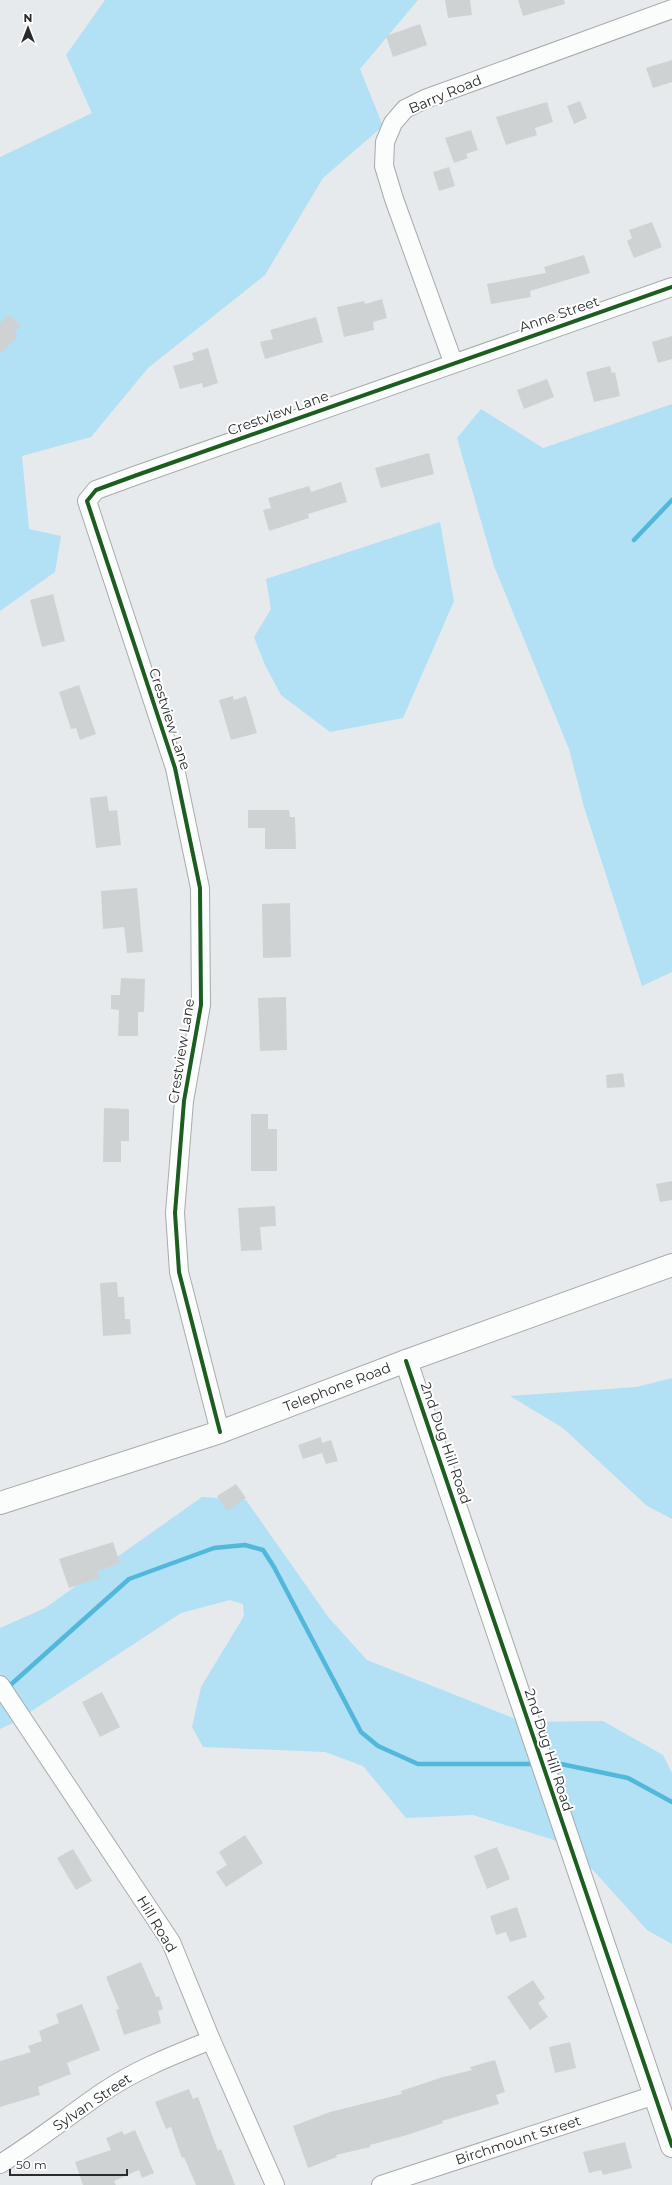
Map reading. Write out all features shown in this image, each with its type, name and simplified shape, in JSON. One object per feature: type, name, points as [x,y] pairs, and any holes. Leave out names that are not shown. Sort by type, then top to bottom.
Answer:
[{"type":"street","name":"Barry Road","points":[[453,362],[394,199],[384,166],[385,142],[393,123],[405,109],[426,99],[672,9]]},
{"type":"street","name":"Anne Street","points":[[453,362],[672,287]]},
{"type":"street","name":"Crestview Lane","points":[[220,1432],[179,1272],[175,1213],[184,1101],[201,1005],[200,888],[175,768],[87,501],[96,490],[453,362]]},
{"type":"street","name":"Telephone Road","points":[[0,1503],[220,1432],[406,1361],[672,1265]]},
{"type":"street","name":"2nd Dug Hill Road","points":[[406,1361],[672,2146]]},
{"type":"street","name":"Hill Road","points":[[0,1685],[171,1942],[211,2040],[275,2185]]},
{"type":"street","name":"Sylvan Street","points":[[0,2164],[28,2148],[104,2092],[133,2074],[211,2040]]},
{"type":"street","name":"Birchmount Street","points":[[381,2185],[415,2180],[655,2095]]},
{"type":"shaded area","points":[[105,0],[418,0],[360,69],[383,126],[323,178],[265,275],[148,368],[91,437],[22,456],[29,529],[61,536],[55,572],[0,611],[0,157],[92,113],[66,55]]},
{"type":"shaded area","points":[[672,404],[672,972],[642,986],[584,807],[569,749],[494,566],[457,438],[481,409],[543,448]]},
{"type":"shaded area","points":[[440,522],[454,601],[403,718],[330,732],[281,695],[265,665],[254,637],[271,609],[266,579]]},
{"type":"shaded area","points":[[672,1378],[672,1519],[647,1506],[563,1428],[510,1396],[636,1387]]},
{"type":"shaded area","points":[[202,1497],[246,1500],[329,1618],[367,1660],[523,1722],[603,1721],[663,1755],[672,1773],[672,1944],[647,1930],[593,1870],[554,1840],[473,1815],[406,1818],[363,1766],[325,1752],[203,1747],[192,1727],[201,1687],[244,1616],[243,1604],[230,1600],[181,1613],[15,1722],[0,1729],[0,1628],[45,1608]]},
{"type":"building","points":[[445,0],[470,0],[472,15],[448,18]]},
{"type":"building","points":[[518,0],[564,0],[565,4],[523,16]]},
{"type":"building","points":[[420,24],[427,45],[393,57],[386,36]]},
{"type":"building","points":[[672,60],[672,82],[653,88],[646,68]]},
{"type":"building","points":[[580,101],[587,118],[574,124],[567,106]]},
{"type":"building","points":[[547,102],[553,122],[535,128],[537,135],[506,145],[496,117]]},
{"type":"building","points":[[471,130],[478,150],[466,154],[468,158],[454,163],[445,138]]},
{"type":"building","points":[[449,167],[455,186],[439,191],[433,172]]},
{"type":"building","points":[[652,222],[662,247],[634,258],[627,241],[632,238],[629,230]]},
{"type":"building","points":[[584,255],[590,273],[530,291],[531,297],[491,304],[487,284],[546,273],[544,267]]},
{"type":"building","points":[[382,299],[387,318],[373,322],[374,330],[344,337],[337,307],[364,301],[365,304]]},
{"type":"building","points":[[9,314],[21,326],[14,332],[18,336],[0,354],[0,323]]},
{"type":"building","points":[[316,317],[323,342],[265,359],[260,342],[273,339],[270,330]]},
{"type":"building","points":[[672,336],[672,359],[658,363],[652,342]]},
{"type":"building","points":[[208,348],[218,383],[203,388],[202,383],[180,389],[173,366],[194,360],[192,353]]},
{"type":"building","points":[[610,366],[612,373],[615,372],[620,396],[594,402],[586,372]]},
{"type":"building","points":[[547,379],[554,397],[524,409],[517,390]]},
{"type":"building","points":[[429,453],[434,474],[381,488],[375,468]]},
{"type":"building","points":[[341,482],[347,502],[308,514],[309,518],[269,531],[263,510],[271,508],[268,498],[309,486],[311,492]]},
{"type":"building","points":[[53,594],[65,641],[42,647],[30,600]]},
{"type":"building","points":[[79,685],[96,734],[80,740],[76,728],[71,729],[59,692]]},
{"type":"building","points":[[233,696],[234,700],[246,696],[257,733],[231,740],[219,700]]},
{"type":"building","points":[[107,796],[109,811],[117,810],[121,845],[96,848],[90,798]]},
{"type":"building","points":[[248,810],[289,810],[290,817],[295,817],[296,849],[265,849],[265,828],[248,828]]},
{"type":"building","points":[[137,888],[143,952],[127,953],[124,927],[103,929],[101,891]]},
{"type":"building","points":[[290,903],[291,957],[263,958],[262,904]]},
{"type":"building","points":[[121,978],[145,979],[144,1012],[138,1012],[138,1036],[118,1036],[119,1010],[111,1009],[111,995],[120,995]]},
{"type":"building","points":[[286,997],[287,1050],[260,1051],[258,998]]},
{"type":"building","points":[[623,1073],[625,1087],[607,1088],[606,1075]]},
{"type":"building","points":[[104,1108],[129,1109],[129,1141],[121,1141],[121,1162],[103,1162]]},
{"type":"building","points":[[251,1114],[268,1114],[268,1129],[277,1129],[277,1171],[251,1171]]},
{"type":"building","points":[[672,1181],[672,1200],[660,1202],[656,1184]]},
{"type":"building","points":[[275,1206],[276,1226],[260,1227],[262,1250],[241,1251],[238,1208]]},
{"type":"building","points":[[117,1282],[118,1297],[124,1297],[125,1319],[130,1319],[131,1334],[103,1336],[100,1283]]},
{"type":"building","points":[[321,1437],[322,1443],[331,1440],[338,1461],[326,1464],[322,1453],[303,1459],[298,1445]]},
{"type":"building","points":[[236,1484],[246,1498],[227,1511],[217,1496]]},
{"type":"building","points":[[113,1542],[120,1563],[97,1571],[100,1578],[69,1588],[59,1559]]},
{"type":"building","points":[[102,1692],[120,1727],[100,1737],[82,1702]]},
{"type":"building","points":[[245,1835],[263,1863],[226,1887],[216,1872],[227,1865],[219,1852]]},
{"type":"building","points":[[497,1847],[510,1879],[487,1889],[474,1856]]},
{"type":"building","points":[[73,1849],[92,1881],[76,1890],[57,1858]]},
{"type":"building","points":[[517,1907],[527,1937],[510,1942],[506,1932],[496,1935],[490,1916]]},
{"type":"building","points":[[141,1962],[156,1997],[159,1996],[163,2009],[158,2011],[161,2023],[124,2035],[116,2010],[119,2009],[106,1977]]},
{"type":"building","points":[[533,1980],[545,1998],[538,2003],[548,2017],[530,2030],[507,1997]]},
{"type":"building","points":[[82,2004],[100,2050],[67,2063],[71,2074],[38,2087],[40,2095],[0,2107],[0,2061],[31,2052],[28,2046],[42,2041],[39,2031],[59,2023],[56,2014]]},
{"type":"building","points":[[570,2042],[576,2068],[555,2073],[549,2047]]},
{"type":"building","points":[[495,2060],[505,2092],[496,2095],[499,2104],[442,2121],[443,2123],[407,2135],[370,2145],[370,2147],[336,2155],[337,2157],[308,2168],[293,2126],[330,2112],[402,2094],[401,2091],[443,2077],[472,2070],[470,2067]]},
{"type":"building","points":[[189,2089],[193,2099],[198,2097],[218,2151],[221,2149],[235,2185],[196,2185],[184,2157],[182,2158],[171,2127],[166,2129],[155,2102]]},
{"type":"building","points":[[135,2130],[154,2173],[142,2178],[139,2170],[114,2181],[116,2185],[83,2185],[75,2162],[111,2150],[106,2138],[122,2131],[124,2135]]},
{"type":"building","points":[[625,2142],[632,2168],[603,2175],[601,2170],[589,2173],[583,2152]]},
{"type":"waterway","points":[[634,540],[672,500]]},
{"type":"waterway","points":[[7,1688],[129,1579],[214,1548],[245,1545],[263,1550],[274,1567],[361,1732],[378,1746],[418,1764],[536,1764]]},
{"type":"waterway","points":[[550,1764],[561,1764],[628,1778],[672,1802]]},
{"type":"cycle path","points":[[220,1432],[179,1272],[175,1213],[184,1101],[201,1005],[200,888],[175,768],[87,501],[96,490],[137,475],[672,287]]},
{"type":"cycle path","points":[[406,1361],[672,2146]]}]
